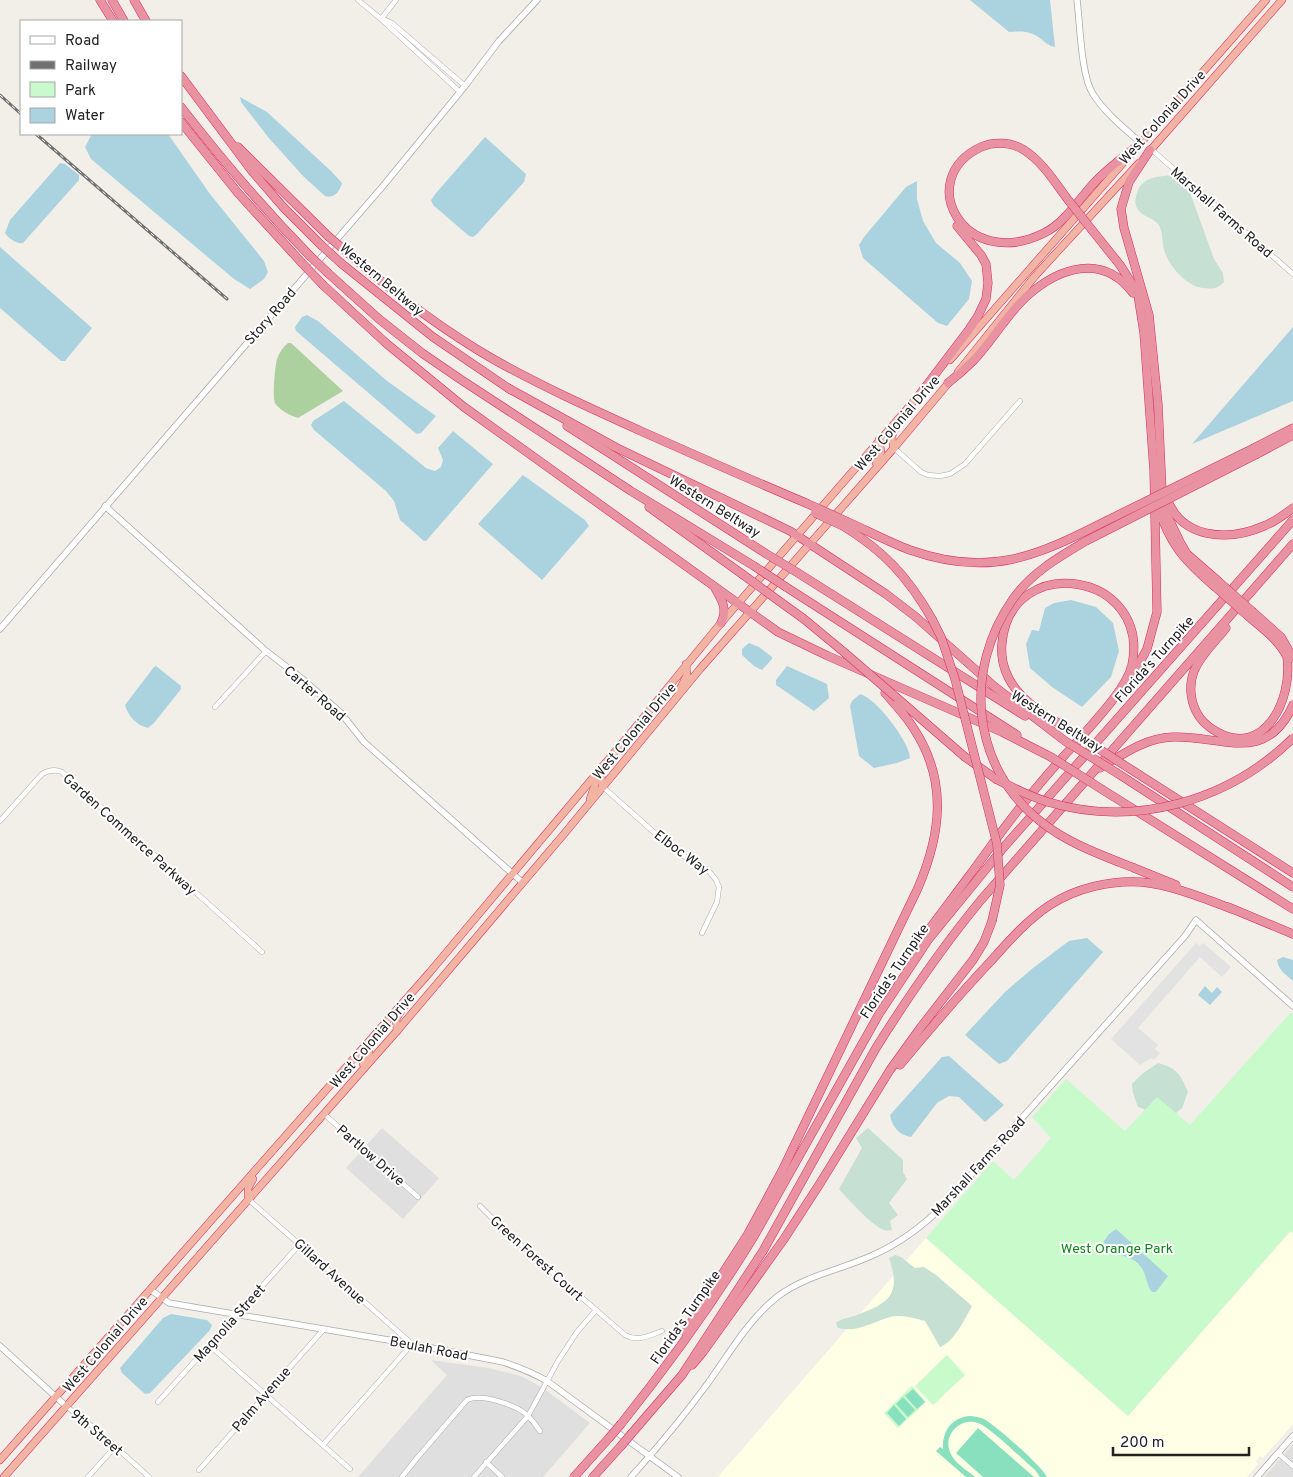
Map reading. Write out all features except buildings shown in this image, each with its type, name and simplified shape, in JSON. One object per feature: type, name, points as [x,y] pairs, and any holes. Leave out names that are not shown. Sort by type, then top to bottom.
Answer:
[{"type":"highway","points":[[100,0],[112,20]]},
{"type":"highway","points":[[112,0],[123,20]]},
{"type":"highway","points":[[134,0],[145,20]]},
{"type":"highway","name":"West Colonial Drive","points":[[0,1460],[368,1044],[513,874],[721,622],[1266,0]]},
{"type":"highway","name":"West Colonial Drive","points":[[4,1477],[397,1031],[710,658],[894,448],[1035,276],[1151,149],[1282,0]]},
{"type":"highway","name":"Western Beltway","points":[[182,77],[267,189],[342,264],[433,337],[508,388],[1117,773],[1293,887]]},
{"type":"highway","points":[[182,108],[220,158],[310,256],[379,319],[422,353],[498,406],[754,566],[1051,757],[1293,909]]},
{"type":"highway","points":[[182,123],[238,193],[323,285],[386,344],[464,407],[778,632],[1002,732],[1051,757]]},
{"type":"highway","points":[[222,131],[328,236],[349,254],[407,301],[449,331],[492,358],[578,402],[845,524],[939,559],[962,563],[987,564],[1015,559],[1044,550],[1255,451],[1293,436]]},
{"type":"highway","points":[[894,448],[891,439],[893,431],[968,331],[981,312],[986,300],[988,278],[986,264],[981,255],[955,224],[946,196],[951,168],[958,158],[967,150],[984,142],[997,139],[1013,141],[1029,148],[1036,154],[1070,200]]},
{"type":"highway","points":[[1141,144],[1105,172],[1052,228],[1024,241],[996,242],[978,237],[969,232],[958,221],[950,201],[950,186],[958,166],[968,154],[992,143],[1022,149],[1033,156],[1070,200],[1094,229],[1129,270],[1142,289]]},
{"type":"highway","points":[[1151,149],[1129,182],[1121,208],[1124,228],[1149,315],[1158,404],[1162,491],[1167,515],[1180,542],[1188,554],[1216,584]]},
{"type":"highway","points":[[878,1014],[903,968],[924,936],[1023,804],[1129,683],[1138,669],[1153,630],[1157,612],[1158,587],[1154,471],[1144,333],[1134,287],[1094,229]]},
{"type":"highway","points":[[948,383],[974,360],[1027,296],[1058,275],[1068,271],[1088,268],[1107,271],[1125,283],[1139,303]]},
{"type":"highway","points":[[508,388],[617,448],[810,543],[886,594],[916,617],[994,687],[1065,741]]},
{"type":"highway","points":[[1293,428],[1255,451],[1086,541],[1034,576],[1013,599],[996,627],[985,659],[980,692],[982,724],[992,757],[1008,786],[1028,810],[1050,829],[1079,845],[1293,934]]},
{"type":"highway","points":[[867,477],[880,456],[879,440]]},
{"type":"highway","points":[[1154,471],[1158,503],[1168,533],[1182,557],[1281,637],[1293,658]]},
{"type":"highway","points":[[1162,480],[1168,502],[1174,512],[1183,522],[1204,534],[1218,536],[1250,532],[1265,526],[1293,508]]},
{"type":"highway","points":[[631,490],[645,504],[804,618],[965,757],[996,779],[1024,793],[1069,807],[1112,812],[1158,809],[1189,802],[1239,779],[1262,764],[1293,738]]},
{"type":"highway","name":"Florida's Turnpike","points":[[574,1477],[621,1424],[710,1306],[753,1238],[878,1014],[928,940],[976,880],[1293,520]]},
{"type":"highway","points":[[682,1375],[703,1352],[784,1239],[820,1185],[890,1070],[973,960],[984,942],[992,921],[1000,885],[997,844],[955,679],[941,637],[917,594],[896,567],[845,524]]},
{"type":"highway","name":"Florida's Turnpike","points":[[593,1477],[682,1375],[763,1251],[872,1056],[919,983],[975,907],[1293,544]]},
{"type":"highway","points":[[1095,721],[1128,676],[1134,648],[1131,628],[1125,615],[1117,605],[1098,590],[1068,582],[1046,586],[1026,597],[1018,605],[1009,618],[1002,639],[1003,664],[1008,678],[1021,696],[1124,766],[1293,873]]},
{"type":"highway","points":[[712,584],[724,605],[725,613],[721,622]]},
{"type":"highway","points":[[1251,614],[1276,641],[1287,657],[1291,688],[1284,710],[1272,725],[1254,736],[1243,738],[1231,737],[1221,734],[1203,722],[1193,704],[1191,682],[1198,662],[1254,588]]},
{"type":"highway","points":[[662,1372],[748,1234],[782,1171],[928,866],[937,824],[936,786],[930,762],[915,730],[905,715],[885,692],[845,653]]},
{"type":"highway","points":[[672,705],[687,675],[686,664]]},
{"type":"highway","points":[[1092,774],[1129,750],[1157,739],[1173,737],[1242,744],[1260,740],[1276,730],[1293,705]]},
{"type":"highway","points":[[602,767],[601,781],[603,787]]},
{"type":"highway","points":[[584,810],[593,791],[595,784],[594,776]]},
{"type":"highway","points":[[853,1129],[893,1073],[958,997],[1028,922],[1051,904],[1071,894],[1094,886],[1117,882],[1142,882],[1169,887],[1232,909]]},
{"type":"highway","points":[[397,1031],[396,1019],[416,988]]},
{"type":"highway","points":[[356,1078],[369,1053],[368,1044]]},
{"type":"highway","points":[[248,1199],[248,1188],[271,1154]]},
{"type":"street","points":[[358,0],[381,18],[460,92]]},
{"type":"street","points":[[381,18],[396,0]]},
{"type":"street","name":"Story Road","points":[[0,629],[383,186],[465,86],[499,41],[537,0]]},
{"type":"street","points":[[1077,0],[1086,77],[1092,92],[1102,107],[1141,144]]},
{"type":"street","points":[[381,18],[392,23],[465,86]]},
{"type":"street","name":"Marshall Farms Road","points":[[1151,149],[1293,274]]},
{"type":"street","points":[[894,448],[921,472],[940,476],[950,474],[965,464],[1020,401]]},
{"type":"street","name":"Carter Road","points":[[105,506],[266,651],[305,680],[340,712],[364,742],[523,883]]},
{"type":"street","points":[[215,707],[266,651]]},
{"type":"street","name":"Garden Commerce Parkway","points":[[0,821],[42,774],[48,770],[62,772],[262,952]]},
{"type":"street","name":"Elboc Way","points":[[603,787],[665,842],[682,855],[708,870],[716,880],[719,887],[717,902],[702,934]]},
{"type":"street","name":"Marshall Farms Road","points":[[631,1477],[691,1406],[753,1321],[776,1298],[801,1282],[870,1257],[888,1248],[923,1225],[945,1204],[1185,936],[1196,920],[1293,1006]]},
{"type":"street","name":"Partlow Drive","points":[[324,1114],[418,1197]]},
{"type":"street","name":"Gillard Avenue","points":[[248,1199],[412,1344]]},
{"type":"street","name":"Green Forest Court","points":[[480,1206],[507,1233],[625,1335],[635,1340],[662,1331]]},
{"type":"street","name":"Magnolia Street","points":[[158,1402],[300,1244]]},
{"type":"street","name":"Beulah Road","points":[[151,1290],[169,1303],[412,1344],[503,1362],[532,1372],[650,1455],[678,1477]]},
{"type":"street","points":[[474,1477],[528,1416],[577,1332],[596,1310]]},
{"type":"street","name":"Palm Avenue","points":[[199,1470],[324,1329]]},
{"type":"street","points":[[323,1445],[412,1344]]},
{"type":"street","points":[[209,1345],[350,1469]]},
{"type":"street","name":"9th Street","points":[[0,1346],[149,1477]]},
{"type":"street","points":[[402,1477],[467,1400],[472,1398],[480,1397],[507,1404],[528,1416],[540,1431]]},
{"type":"street","points":[[1257,1477],[1293,1436]]},
{"type":"street","points":[[88,1477],[116,1446]]},
{"type":"street","points":[[1278,1452],[1293,1466]]},
{"type":"street","points":[[486,1462],[502,1477]]},
{"type":"shaded area","points":[[1171,175],[1188,187],[1214,259],[1223,273],[1224,282],[1217,287],[1203,288],[1197,286],[1179,274],[1166,256],[1160,227],[1136,207],[1136,196],[1142,184],[1150,179]]},
{"type":"shaded area","points":[[1196,943],[1200,946],[1203,943],[1231,967],[1222,977],[1200,957],[1138,1028],[1158,1045],[1155,1049],[1160,1053],[1154,1060],[1151,1058],[1140,1065],[1111,1039]]},
{"type":"shaded area","points":[[1158,1063],[1174,1070],[1183,1081],[1188,1092],[1182,1108],[1176,1113],[1157,1114],[1138,1107],[1132,1084]]},
{"type":"shaded area","points":[[382,1128],[439,1178],[403,1219],[346,1168]]},
{"type":"shaded area","points":[[868,1128],[903,1160],[903,1172],[907,1179],[889,1203],[898,1215],[890,1221],[892,1230],[879,1228],[860,1212],[839,1189],[862,1148],[856,1138]]},
{"type":"shaded area","points":[[1291,1231],[1293,1233],[1293,1424],[1263,1458],[1260,1456],[1256,1461],[1258,1464],[1247,1477],[718,1477],[926,1238],[1128,1416]]},
{"type":"shaded area","points":[[895,1255],[901,1257],[915,1268],[924,1267],[972,1306],[955,1335],[940,1347],[925,1321],[908,1317],[890,1317],[852,1329],[838,1328],[836,1323],[838,1321],[869,1311],[885,1301],[890,1295],[894,1280],[889,1258]]},
{"type":"shaded area","points":[[431,1360],[488,1368],[521,1376],[543,1388],[590,1423],[543,1477],[358,1477],[447,1375]]},
{"type":"shaded area","points":[[1293,1444],[1293,1477],[1264,1477]]},
{"type":"green space","points":[[288,343],[291,343],[343,391],[298,418],[282,410],[277,406],[274,399],[277,359],[281,350]]},
{"type":"green space","name":"West Orange Park","points":[[1291,1012],[1293,1014],[1293,1233],[1290,1231],[1128,1416],[926,1238],[993,1161],[1014,1180],[1051,1138],[1032,1117],[1066,1079],[1125,1131],[1157,1097],[1190,1125]]},
{"type":"green space","points":[[947,1355],[965,1375],[933,1405],[915,1386]]},
{"type":"green space","points":[[912,1386],[926,1402],[898,1428],[884,1413]]},
{"type":"green space","points":[[913,1389],[925,1402],[917,1409],[905,1396]]},
{"type":"green space","points":[[903,1397],[915,1410],[908,1417],[896,1404]]},
{"type":"green space","points":[[894,1405],[906,1419],[899,1426],[887,1413]]},
{"type":"green space","points":[[969,1416],[984,1419],[998,1429],[1028,1455],[1047,1477],[1040,1477],[1035,1470],[990,1431],[978,1423],[971,1422],[959,1425],[955,1429],[951,1434],[948,1446],[952,1456],[958,1463],[975,1477],[966,1477],[936,1451],[940,1447],[943,1449],[944,1437],[949,1427],[957,1420]]},
{"type":"green space","points":[[978,1428],[1034,1477],[983,1477],[956,1453]]},
{"type":"water","points":[[970,0],[1050,0],[1055,47],[1030,33],[1009,32]]},
{"type":"water","points":[[240,97],[267,112],[331,171],[342,183],[336,194],[328,197],[325,196],[303,176],[268,137],[241,102]]},
{"type":"water","points":[[91,135],[169,135],[210,194],[264,261],[268,272],[264,279],[250,289],[234,279],[91,159],[85,147]]},
{"type":"water","points":[[485,137],[526,174],[524,182],[473,237],[469,236],[433,205],[431,200]]},
{"type":"water","points":[[60,163],[65,164],[79,175],[79,180],[23,243],[13,241],[5,233],[10,220]]},
{"type":"water","points":[[917,181],[917,199],[923,221],[936,243],[960,263],[972,281],[969,299],[947,326],[938,323],[863,258],[859,245],[906,187]]},
{"type":"water","points":[[0,247],[92,328],[65,361],[61,361],[0,308]]},
{"type":"water","points":[[307,315],[318,321],[387,381],[436,416],[421,433],[417,434],[413,431],[296,331],[295,327],[302,317]]},
{"type":"water","points":[[1293,327],[1293,401],[1192,444]]},
{"type":"water","points":[[344,401],[426,468],[435,471],[441,467],[443,460],[438,448],[453,431],[493,464],[426,541],[400,520],[394,501],[386,491],[314,430],[311,425],[313,421]]},
{"type":"water","points":[[523,475],[585,520],[589,526],[542,580],[478,524]]},
{"type":"water","points":[[1071,600],[1096,607],[1113,623],[1119,651],[1111,677],[1082,707],[1052,687],[1030,668],[1026,644],[1032,630],[1039,631],[1045,608],[1054,603]]},
{"type":"water","points":[[749,643],[759,647],[772,657],[762,670],[754,666],[742,655],[742,649]]},
{"type":"water","points":[[156,666],[181,686],[181,689],[148,728],[133,720],[125,705]]},
{"type":"water","points":[[787,666],[827,684],[829,698],[814,711],[776,685],[776,680]]},
{"type":"water","points":[[860,694],[874,703],[891,721],[904,741],[910,758],[874,768],[859,756],[850,706],[852,701]]},
{"type":"water","points":[[1087,938],[1103,952],[1007,1061],[999,1064],[965,1035],[1005,992],[1033,968],[1069,941]]},
{"type":"water","points":[[1283,957],[1293,960],[1293,981],[1279,967],[1277,960]]},
{"type":"water","points":[[1205,986],[1212,993],[1217,987],[1222,992],[1210,1005],[1198,995]]},
{"type":"water","points":[[949,1056],[1004,1105],[985,1122],[959,1097],[949,1096],[937,1103],[911,1137],[903,1134],[894,1127],[890,1115],[942,1057]]},
{"type":"water","points":[[1116,1229],[1168,1276],[1156,1292],[1152,1292],[1150,1289],[1143,1270],[1138,1263],[1103,1249],[1102,1244],[1109,1234]]},
{"type":"water","points":[[171,1314],[207,1320],[212,1325],[210,1330],[153,1390],[145,1394],[122,1373],[120,1368],[163,1318]]},
{"type":"railway","points":[[0,95],[20,113]]},
{"type":"railway","points":[[37,135],[227,299]]}]
